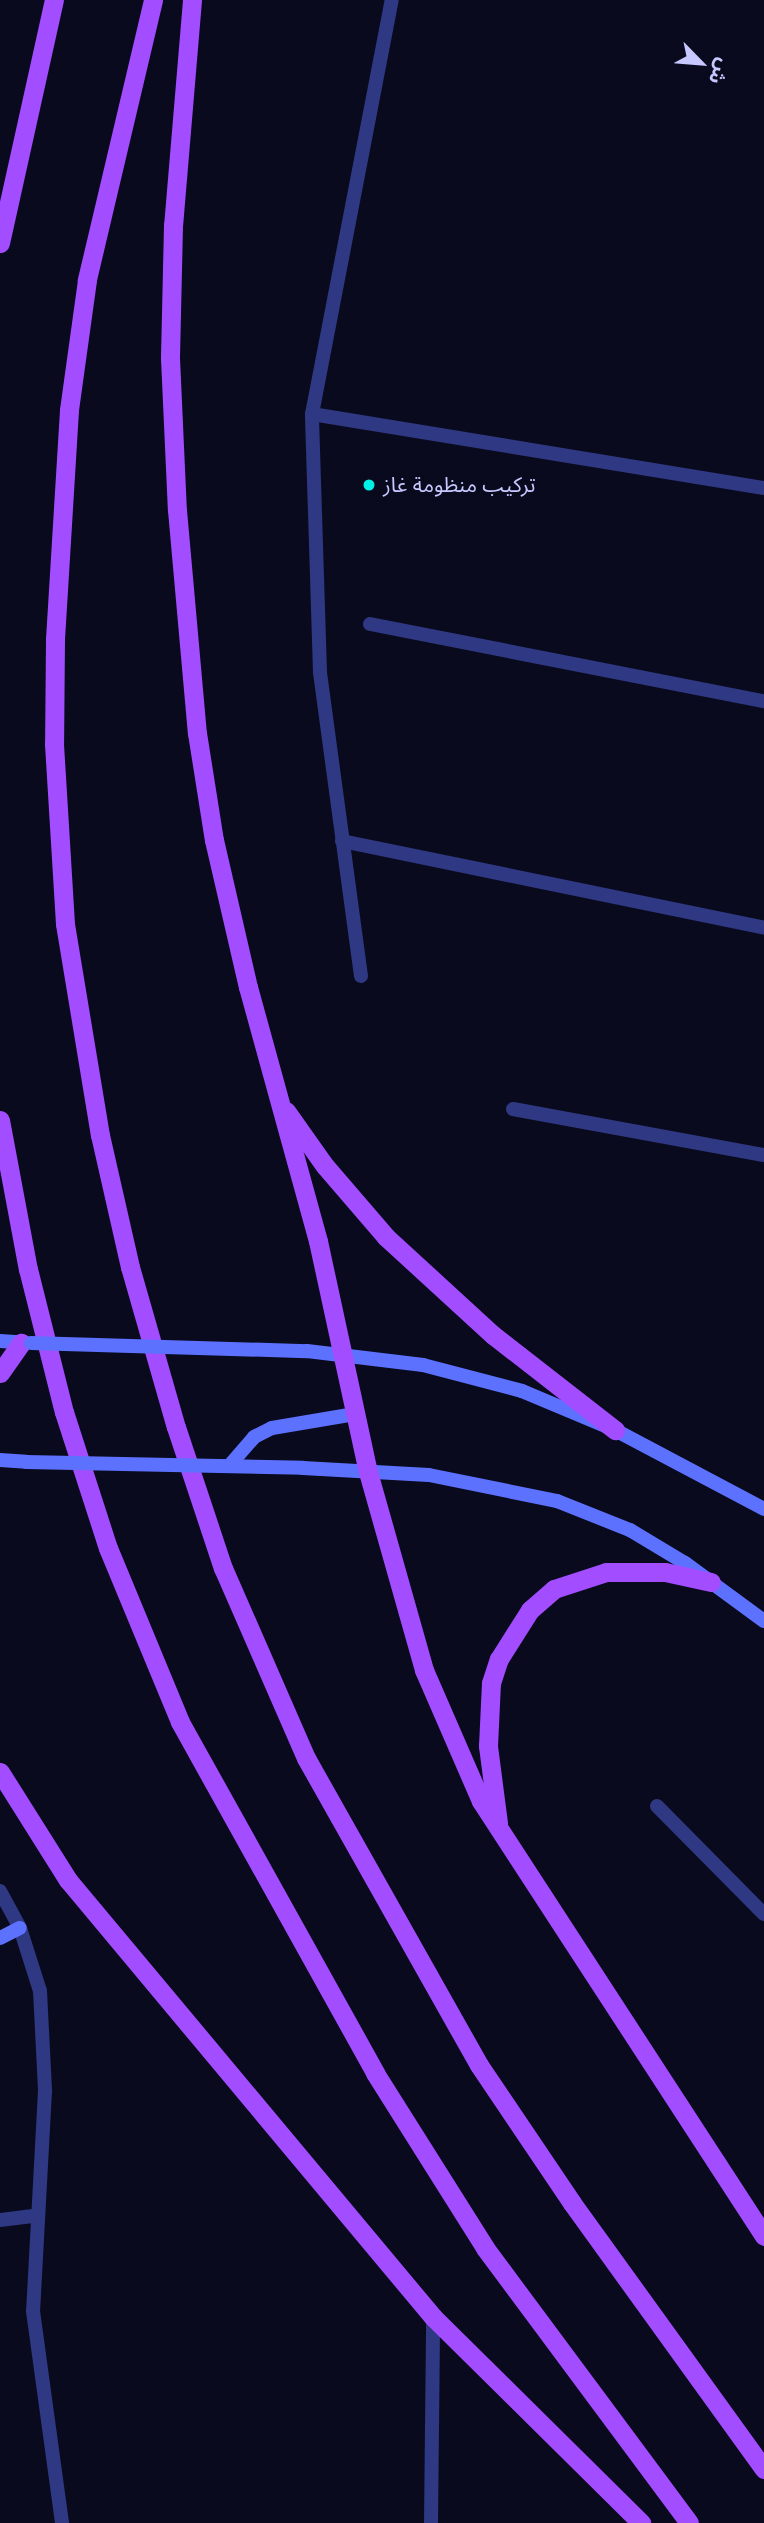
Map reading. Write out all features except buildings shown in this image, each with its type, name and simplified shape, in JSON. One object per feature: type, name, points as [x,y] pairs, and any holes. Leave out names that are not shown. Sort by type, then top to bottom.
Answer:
[{"type":"main road","points":[[0,243],[54,0]]},
{"type":"main road","points":[[153,0],[87,280],[69,410],[55,639],[54,744],[65,924],[100,1135],[130,1267],[176,1427],[223,1568],[306,1758],[479,2065],[572,2203],[764,2469]]},
{"type":"main road","points":[[192,0],[173,225],[170,358],[185,625],[214,840],[277,1098],[318,1241],[368,1472],[424,1670],[455,1749],[498,1831],[764,2236]]},
{"type":"main road","points":[[277,1098],[325,1166],[386,1237],[493,1335],[615,1430]]},
{"type":"main road","points":[[0,1120],[28,1269],[64,1412],[108,1548],[180,1723],[375,2074],[485,2248],[689,2523]]},
{"type":"main road","points":[[0,1341],[307,1351],[343,1354],[472,1376],[522,1391],[615,1430],[761,1504]]},
{"type":"main road","points":[[0,1373],[26,1343]]},
{"type":"main road","points":[[229,1466],[254,1437],[291,1423],[355,1414]]},
{"type":"main road","points":[[0,1460],[303,1468],[429,1475],[557,1501],[630,1530],[711,1582],[764,1621]]},
{"type":"main road","points":[[498,1831],[488,1746],[491,1683],[499,1659],[530,1610],[554,1589],[606,1572],[647,1571],[711,1582]]},
{"type":"main road","points":[[0,1772],[68,1880],[433,2317],[641,2523]]},
{"type":"main road","points":[[0,1938],[20,1928]]},
{"type":"street","points":[[360,976],[320,672],[312,414],[392,0]]},
{"type":"street","points":[[312,414],[764,488]]},
{"type":"street","points":[[370,624],[764,701]]},
{"type":"street","points":[[342,841],[764,928]]},
{"type":"street","points":[[513,1109],[764,1155]]},
{"type":"street","points":[[657,1806],[764,1914]]},
{"type":"street","points":[[0,1891],[20,1928],[40,1991],[45,2091],[35,2216],[33,2311],[62,2523]]},
{"type":"street","points":[[0,2220],[35,2216]]},
{"type":"street","points":[[431,2523],[433,2317]]},
{"type":"place","name":"تركيب منظومة غاز","points":[[369,485]]}]
